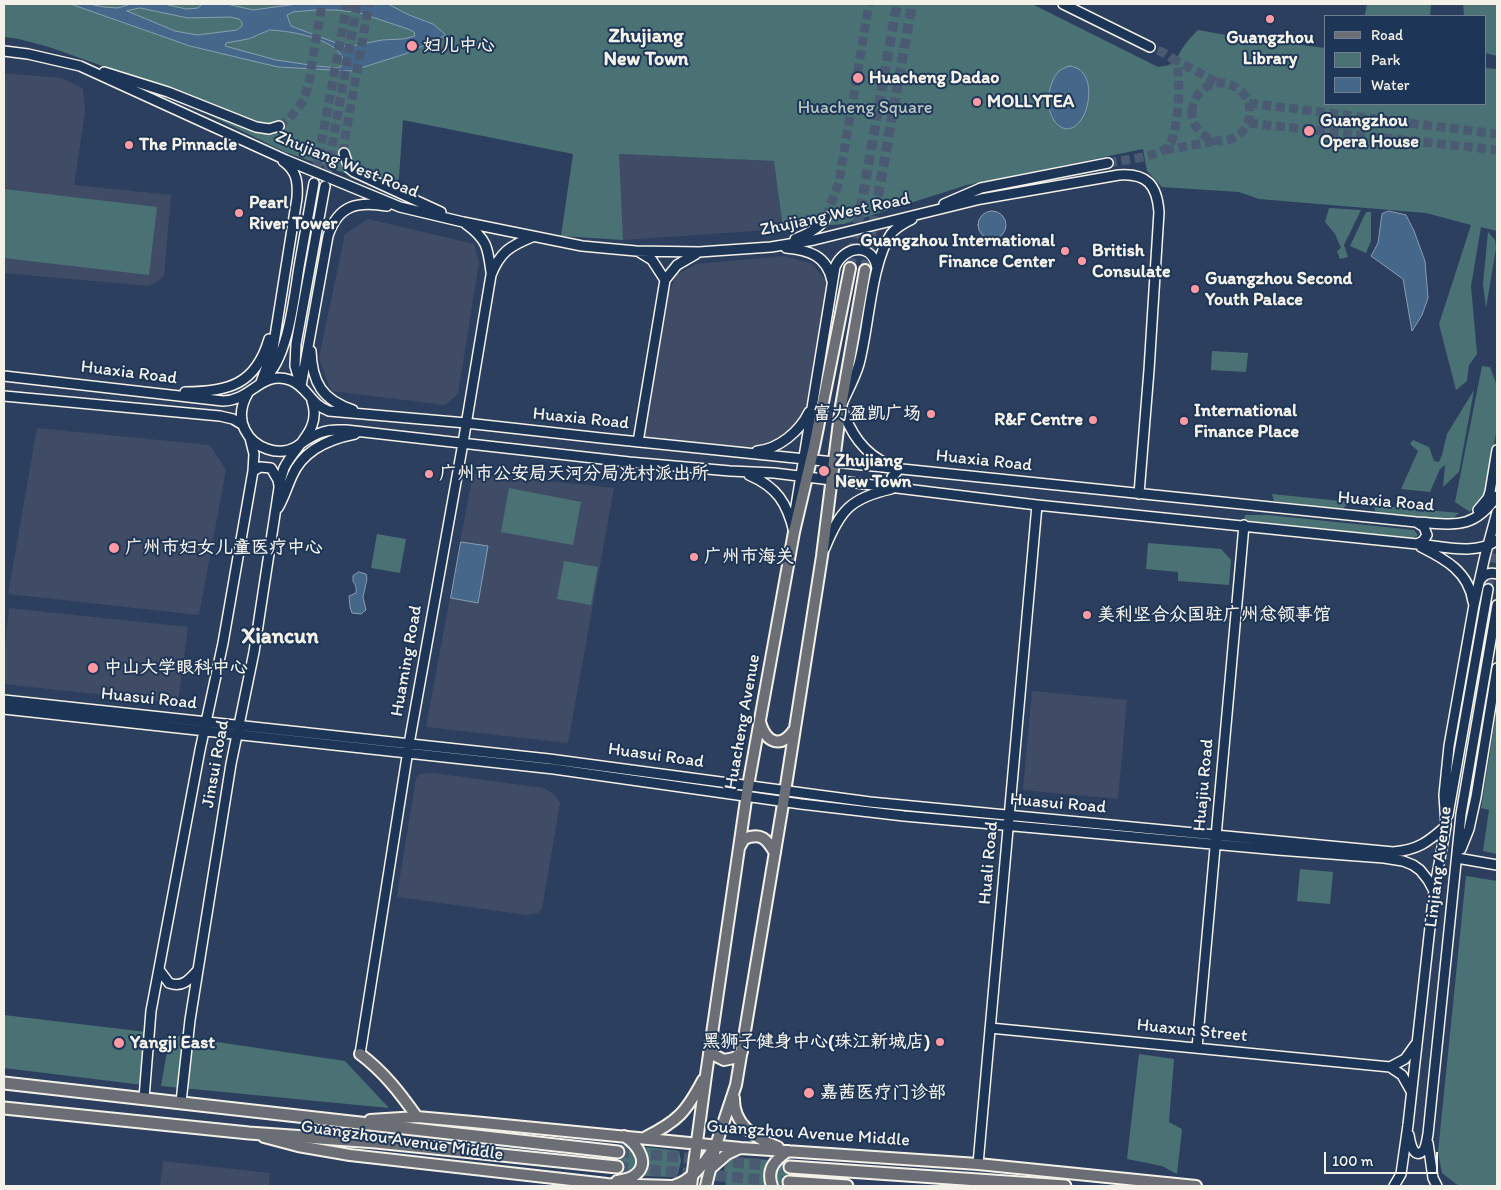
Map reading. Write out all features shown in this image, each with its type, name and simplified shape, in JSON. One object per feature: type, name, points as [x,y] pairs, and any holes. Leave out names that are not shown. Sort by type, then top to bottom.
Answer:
[{"type":"highway","name":"Guangzhou Avenue Middle","points":[[4,1083],[618,1152]]},
{"type":"highway","name":"Guangzhou Avenue Middle","points":[[4,1108],[248,1133],[376,1142],[617,1167]]},
{"type":"highway","name":"Guangzhou Avenue Middle","points":[[790,1167],[1065,1186]]},
{"type":"highway","points":[[789,1182],[847,1186]]},
{"type":"main road","points":[[1063,4],[1150,47]]},
{"type":"main road","name":"Zhujiang West Road","points":[[4,51],[43,57],[80,66],[274,155],[384,201],[463,222],[582,246],[636,251],[699,252],[773,247],[814,240],[981,199],[1119,175],[1139,177],[1155,190],[1159,202],[1159,226],[1139,494]]},
{"type":"main road","points":[[80,66],[152,86],[256,127],[269,129],[279,126]]},
{"type":"main road","points":[[344,153],[349,168],[354,172],[463,222],[478,232],[487,248],[491,275]]},
{"type":"main road","points":[[261,382],[274,344],[298,186],[297,177],[292,170],[274,155]]},
{"type":"main road","points":[[822,556],[838,520],[850,506],[859,499],[876,492],[897,488],[892,477],[900,468],[878,459],[859,443],[851,431],[841,406],[859,366],[877,270],[884,247],[891,234],[898,227],[924,213],[981,188],[1108,163]]},
{"type":"main road","name":"Huaxia Road","points":[[4,376],[229,401],[248,393],[269,375],[277,364],[286,338],[314,183]]},
{"type":"main road","points":[[301,386],[294,366],[296,344],[325,186]]},
{"type":"main road","points":[[301,386],[328,236],[335,220],[341,213],[355,206],[368,204],[425,213]]},
{"type":"main road","points":[[773,247],[805,235],[825,220],[826,217]]},
{"type":"main road","points":[[491,275],[506,250],[532,237]]},
{"type":"main road","points":[[773,247],[813,253],[828,270],[832,283]]},
{"type":"main road","points":[[807,459],[812,405],[832,283],[838,260],[850,250],[859,250],[872,255],[877,270]]},
{"type":"main road","points":[[636,251],[652,260],[665,280]]},
{"type":"main road","points":[[638,442],[665,280],[677,265],[699,252]]},
{"type":"main road","name":"Huacheng Avenue","points":[[692,1186],[747,791],[803,477],[850,268]]},
{"type":"main road","points":[[772,1186],[770,1174],[773,1163],[788,1150],[759,1139],[744,1126],[734,1107],[736,1085],[795,729],[822,556],[841,406],[865,270]]},
{"type":"main road","name":"Huaming Road","points":[[360,1054],[408,744],[463,443],[491,275]]},
{"type":"main road","points":[[151,392],[209,392],[229,387],[247,377],[257,366],[266,351],[284,276]]},
{"type":"main road","points":[[311,330],[311,361],[318,385],[332,401],[348,409],[365,414]]},
{"type":"main road","points":[[261,382],[279,378],[301,386]]},
{"type":"main road","name":"Huaxia Road","points":[[301,386],[316,405],[329,411],[466,423],[1416,522],[1467,523],[1487,510],[1497,496]]},
{"type":"main road","points":[[248,393],[242,407],[243,425],[250,438]]},
{"type":"main road","name":"Huaxia Road","points":[[4,396],[204,414],[227,417],[243,425]]},
{"type":"main road","points":[[204,414],[206,399]]},
{"type":"main road","points":[[305,440],[314,422],[315,414],[311,399]]},
{"type":"main road","points":[[794,532],[788,514],[775,490],[769,484],[742,472],[747,466],[746,453],[769,449],[783,441],[802,424],[812,405]]},
{"type":"main road","name":"Huaxia Road","points":[[250,438],[266,449],[278,450],[291,449],[325,431],[364,432],[629,462],[832,480],[1037,505],[1417,544],[1477,549],[1497,540]]},
{"type":"main road","points":[[275,515],[285,497],[296,467],[309,453],[326,442],[364,432]]},
{"type":"main road","name":"Jinsui Road","points":[[144,1098],[147,1080],[149,1025],[205,726],[223,643],[253,471],[254,454],[250,438]]},
{"type":"main road","name":"Jinsui Road","points":[[181,1102],[190,1020],[237,730],[254,652],[279,488],[285,468],[305,440]]},
{"type":"main road","points":[[1449,524],[1467,519],[1488,498],[1492,486],[1497,450]]},
{"type":"main road","points":[[253,471],[260,467],[271,468],[278,480],[279,488]]},
{"type":"main road","name":"Huali Road","points":[[978,1164],[1037,505]]},
{"type":"main road","points":[[1446,826],[1444,795],[1449,746],[1477,587],[1497,512]]},
{"type":"main road","points":[[1416,522],[1424,527],[1426,535],[1423,541],[1417,544]]},
{"type":"main road","name":"Huajiu Road","points":[[1197,1048],[1244,525]]},
{"type":"main road","points":[[1417,544],[1444,559],[1458,570],[1472,594],[1474,605]]},
{"type":"main road","points":[[1477,587],[1480,580],[1487,574],[1497,574]]},
{"type":"main road","name":"Linjiang Avenue","points":[[1408,1125],[1434,891],[1488,589]]},
{"type":"main road","name":"Linjiang Avenue","points":[[1437,1186],[1430,1165],[1428,1134],[1456,858],[1461,814],[1497,606]]},
{"type":"main road","points":[[1497,668],[1476,797],[1469,829],[1456,858],[1497,865]]},
{"type":"main road","name":"Huasui Road","points":[[4,700],[407,754],[747,791],[1008,826],[1403,861],[1420,870],[1434,891]]},
{"type":"main road","name":"Huasui Road","points":[[4,709],[205,726]]},
{"type":"main road","points":[[760,721],[763,733],[771,740],[781,742],[789,737],[795,729]]},
{"type":"main road","name":"Huasui Road","points":[[237,730],[408,744],[549,759],[747,791]]},
{"type":"main road","name":"Huasui Road","points":[[784,796],[879,803],[1393,852],[1422,846],[1446,826]]},
{"type":"main road","points":[[739,849],[744,839],[752,836],[762,837],[770,843],[775,854]]},
{"type":"main road","points":[[160,971],[169,983],[180,985],[185,983],[198,970]]},
{"type":"main road","name":"Huaxun Street","points":[[990,1028],[1390,1067]]},
{"type":"main road","points":[[1411,1091],[1402,1075],[1390,1067],[1405,1059],[1417,1041]]},
{"type":"main road","points":[[710,1049],[718,1058],[724,1060],[734,1058],[742,1052]]},
{"type":"main road","name":"Guangzhou Avenue Middle","points":[[360,1054],[390,1080],[417,1118]]},
{"type":"main road","points":[[644,1137],[670,1124],[682,1113],[706,1075]]},
{"type":"main road","points":[[706,1186],[716,1145],[736,1085]]},
{"type":"main road","name":"Guangzhou Avenue Middle","points":[[338,1122],[417,1118],[644,1137],[741,1148],[978,1164],[1196,1186]]},
{"type":"main road","points":[[1408,1125],[1411,1146],[1417,1153],[1422,1152],[1424,1149],[1428,1134]]},
{"type":"main road","points":[[1394,1186],[1401,1174],[1408,1125]]},
{"type":"main road","name":"Guangzhou Avenue Middle","points":[[248,1133],[298,1146],[341,1154],[611,1185],[672,1186]]},
{"type":"main road","points":[[611,1185],[633,1176],[640,1168],[642,1162],[640,1151],[632,1141],[624,1136]]},
{"type":"main road","points":[[672,1186],[683,1183],[688,1179],[706,1161],[716,1145]]},
{"type":"main road","points":[[692,1186],[727,1154],[741,1148]]},
{"type":"shaded area","points":[[4,73],[62,78],[83,89],[85,112],[74,185],[171,195],[164,276],[158,281],[149,286],[4,273]]},
{"type":"shaded area","points":[[618,154],[774,161],[783,229],[623,240]]},
{"type":"shaded area","points":[[368,219],[474,244],[479,262],[458,394],[445,405],[331,391],[319,358],[345,234]]},
{"type":"shaded area","points":[[783,256],[811,263],[828,283],[809,400],[801,419],[790,430],[770,444],[749,448],[641,437],[665,303],[676,275],[696,264]]},
{"type":"shaded area","name":"广州市妇女儿童医疗中心","points":[[37,428],[210,445],[226,470],[199,615],[8,594]]},
{"type":"shaded area","points":[[473,473],[614,488],[568,743],[426,727]]},
{"type":"shaded area","name":"中山大学眼科中心","points":[[9,608],[188,627],[178,703],[4,684],[4,652]]},
{"type":"shaded area","points":[[1032,691],[1127,700],[1118,799],[1023,790]]},
{"type":"shaded area","points":[[433,773],[544,788],[554,794],[560,803],[542,909],[538,913],[527,915],[398,897],[416,778],[419,774]]},
{"type":"shaded area","points":[[163,1161],[270,1173],[269,1186],[160,1186]]},
{"type":"green space","name":"Huacheng Square","points":[[4,4],[1032,4],[1158,67],[1169,65],[1175,61],[1198,30],[1324,48],[1324,105],[1486,105],[1486,68],[1497,69],[1497,231],[1481,227],[1471,286],[1477,354],[1469,365],[1467,381],[1456,390],[1439,324],[1471,225],[1426,213],[1259,199],[1239,192],[1162,187],[1147,171],[1143,149],[967,185],[844,224],[783,229],[774,161],[619,154],[623,240],[561,236],[573,154],[403,120],[398,192],[285,152],[125,74],[49,47],[4,37]]},
{"type":"green space","points":[[1367,4],[1431,4],[1430,15],[1365,15]]},
{"type":"green space","points":[[1463,4],[1497,4],[1497,56],[1486,53],[1486,15],[1464,15]]},
{"type":"green space","points":[[4,189],[157,207],[149,275],[4,258]]},
{"type":"green space","points":[[1329,208],[1361,210],[1344,245],[1348,257],[1340,259],[1337,251],[1341,248],[1335,234],[1325,222]]},
{"type":"green space","points":[[1366,212],[1371,212],[1371,241],[1366,253],[1350,246]]},
{"type":"green space","points":[[1488,232],[1495,240],[1496,248],[1486,308],[1483,284]]},
{"type":"green space","points":[[1212,351],[1248,353],[1246,372],[1211,370]]},
{"type":"green space","points":[[1482,366],[1490,367],[1497,386],[1497,428],[1485,493],[1470,512],[1455,502]]},
{"type":"green space","points":[[1474,390],[1459,472],[1443,487],[1445,465],[1440,469],[1430,492],[1401,489],[1418,451],[1410,444],[1413,440],[1429,447],[1434,461],[1439,462],[1447,434]]},
{"type":"green space","points":[[509,488],[581,502],[573,545],[501,532]]},
{"type":"green space","points":[[1272,494],[1350,502],[1341,510],[1274,501]]},
{"type":"green space","points":[[1374,505],[1459,513],[1453,518],[1402,517],[1375,511]]},
{"type":"green space","points":[[1245,515],[1268,515],[1414,530],[1418,535],[1410,540],[1244,520]]},
{"type":"green space","points":[[377,534],[406,539],[400,573],[371,568]]},
{"type":"green space","points":[[1148,543],[1221,549],[1231,560],[1229,585],[1178,581],[1178,572],[1146,569]]},
{"type":"green space","points":[[564,561],[598,567],[591,605],[557,599]]},
{"type":"green space","points":[[1497,708],[1497,854],[1483,851],[1489,810],[1481,808]]},
{"type":"green space","points":[[1300,869],[1333,872],[1330,904],[1297,901]]},
{"type":"green space","points":[[1466,876],[1497,881],[1497,1186],[1461,1186],[1456,1184],[1442,1173],[1438,1152]]},
{"type":"green space","points":[[4,1015],[146,1032],[143,1085],[4,1068]]},
{"type":"green space","points":[[170,1035],[345,1061],[389,1108],[161,1086]]},
{"type":"green space","points":[[1139,1054],[1174,1059],[1169,1122],[1182,1129],[1177,1174],[1162,1166],[1127,1159]]},
{"type":"green space","points":[[621,1144],[633,1148],[637,1163],[636,1167],[630,1172],[619,1175]]},
{"type":"green space","points":[[645,1147],[679,1151],[681,1161],[677,1177],[644,1176],[648,1161]]},
{"type":"green space","points":[[730,1157],[769,1160],[766,1169],[767,1186],[726,1185],[724,1170]]},
{"type":"green space","points":[[791,1158],[788,1186],[778,1186],[775,1179],[776,1169],[782,1159]]},
{"type":"water","points":[[71,4],[89,4],[118,8],[131,4],[164,4],[186,9],[198,8],[202,4],[227,4],[253,10],[297,4],[388,4],[409,15],[433,24],[446,35],[405,54],[351,71],[278,67],[190,46]],"holes":[[[140,8],[188,18],[230,17],[239,19],[242,22],[242,26],[237,30],[197,35],[175,31],[127,11]],[[337,10],[360,13],[408,29],[414,32],[415,36],[347,47],[291,26],[287,15],[293,12]],[[270,30],[290,32],[314,38],[335,48],[342,55],[345,64],[338,68],[276,60],[225,46],[226,43],[248,39]]]},
{"type":"water","points":[[1069,66],[1080,70],[1087,79],[1089,91],[1083,117],[1076,125],[1068,129],[1058,125],[1054,120],[1049,106],[1049,98],[1055,77],[1059,71]]},
{"type":"water","points":[[992,211],[1002,215],[1006,225],[1002,235],[992,239],[982,235],[978,225],[982,215]]},
{"type":"water","points":[[1389,211],[1406,215],[1425,261],[1428,298],[1422,315],[1412,331],[1403,279],[1371,256],[1378,243],[1382,214]]},
{"type":"water","points":[[461,542],[488,546],[478,603],[451,598]]},
{"type":"water","points":[[359,572],[366,574],[367,579],[363,597],[366,610],[361,614],[352,613],[349,596],[356,593],[353,576]]},
{"type":"tunnel","points":[[279,126],[289,119],[304,100],[309,82],[322,4]]},
{"type":"tunnel","points":[[314,183],[347,4]]},
{"type":"tunnel","points":[[325,186],[357,4]]},
{"type":"tunnel","points":[[344,153],[369,4]]},
{"type":"tunnel","points":[[826,217],[839,182],[869,4]]},
{"type":"tunnel","points":[[850,268],[897,4]]},
{"type":"tunnel","points":[[865,270],[912,4]]},
{"type":"tunnel","points":[[1108,163],[1157,153],[1168,147],[1171,141],[1177,120],[1178,71],[1176,64],[1171,58],[1150,47]]},
{"type":"tunnel","points":[[1172,58],[1218,83]]},
{"type":"tunnel","points":[[1215,83],[1227,83],[1242,91],[1250,106],[1250,112],[1250,118],[1242,133],[1227,141],[1215,141],[1200,133],[1192,118],[1192,106],[1200,91],[1215,83]]},
{"type":"tunnel","points":[[1249,103],[1497,134]]},
{"type":"tunnel","points":[[1249,123],[1497,150]]},
{"type":"tunnel","points":[[1165,150],[1216,141]]},
{"type":"tunnel","points":[[1488,589],[1497,533]]},
{"type":"tunnel","points":[[618,1152],[790,1167]]},
{"type":"tunnel","points":[[617,1167],[789,1182]]},
{"type":"place","name":"Guangzhou Library","points":[[1270,19]]},
{"type":"place","name":"妇儿中心","points":[[412,46]]},
{"type":"place","name":"Huacheng Dadao","points":[[858,78]]},
{"type":"place","name":"MOLLYTEA","points":[[977,102]]},
{"type":"place","name":"Guangzhou Opera House","points":[[1309,131]]},
{"type":"place","name":"The Pinnacle","points":[[129,145]]},
{"type":"place","name":"Pearl River Tower","points":[[239,213]]},
{"type":"place","name":"Guangzhou International Finance Center","points":[[1065,251]]},
{"type":"place","name":"British Consulate","points":[[1082,261]]},
{"type":"place","name":"Guangzhou Second Youth Palace","points":[[1195,289]]},
{"type":"place","name":"富力盈凯广场","points":[[931,414]]},
{"type":"place","name":"R&F Centre","points":[[1093,420]]},
{"type":"place","name":"International Finance Place","points":[[1184,421]]},
{"type":"place","name":"Zhujiang New Town","points":[[824,471]]},
{"type":"place","name":"广州市公安局天河分局冼村派出所","points":[[429,474]]},
{"type":"place","name":"广州市妇女儿童医疗中心","points":[[114,548]]},
{"type":"place","name":"广州市海关","points":[[694,557]]},
{"type":"place","name":"美利坚合众国驻广州总领事馆","points":[[1087,615]]},
{"type":"place","name":"中山大学眼科中心","points":[[93,668]]},
{"type":"place","name":"黑狮子健身中心(珠江新城店)","points":[[940,1042]]},
{"type":"place","name":"Yangji East","points":[[119,1043]]},
{"type":"place","name":"嘉茜医疗门诊部","points":[[809,1093]]},
{"type":"district","name":"Zhujiang New Town","points":[[646,48]]},
{"type":"district","name":"Xiancun","points":[[280,637]]}]
